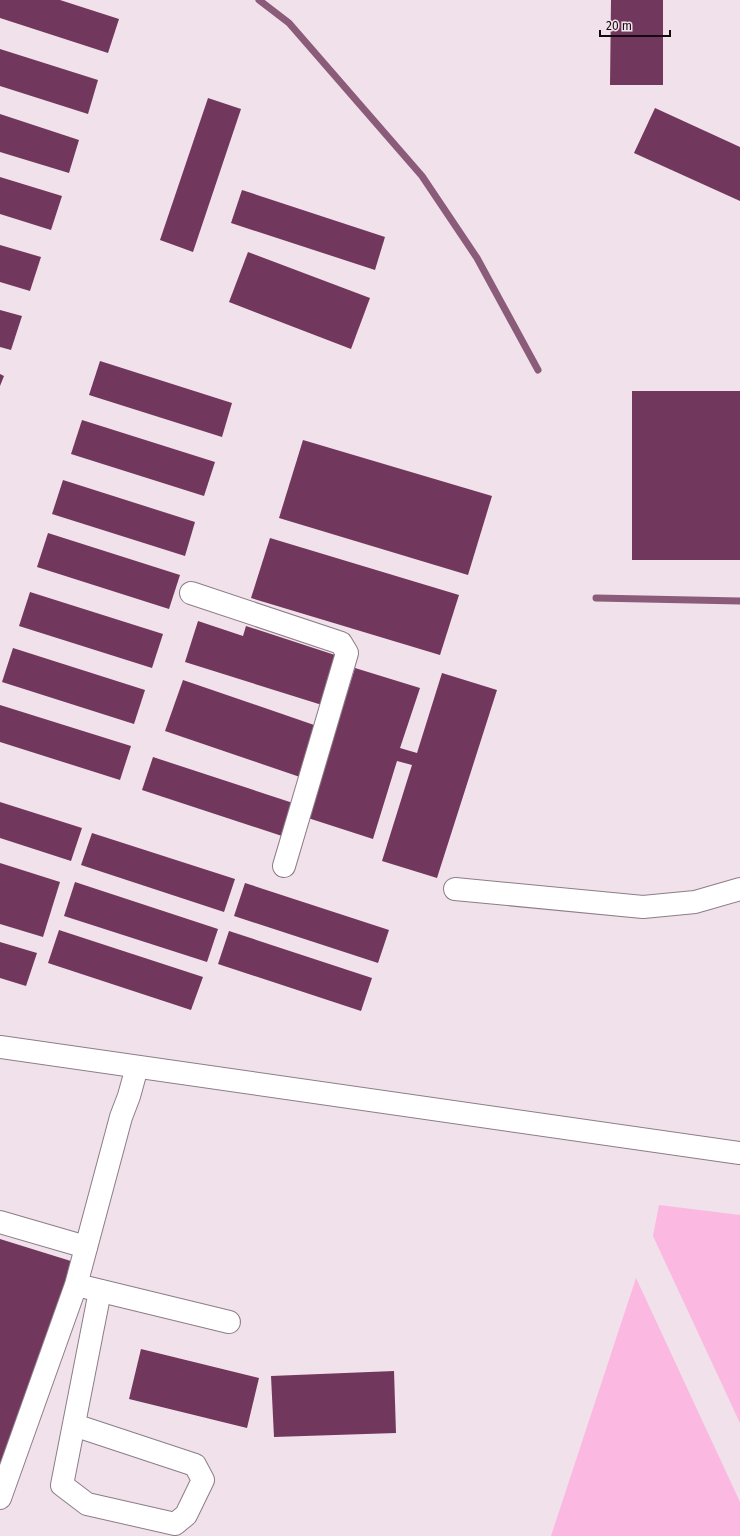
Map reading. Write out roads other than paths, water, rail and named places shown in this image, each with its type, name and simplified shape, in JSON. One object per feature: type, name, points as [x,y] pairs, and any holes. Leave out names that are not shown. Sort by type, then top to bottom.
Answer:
[{"type":"street","points":[[191,593],[341,642],[347,653],[284,866]]},
{"type":"street","points":[[455,889],[643,907],[695,902],[740,889]]},
{"type":"street","points":[[0,1047],[740,1153]]},
{"type":"street","points":[[0,1498],[76,1285],[121,1116],[129,1096],[137,1067]]},
{"type":"street","points":[[0,1222],[86,1247]]},
{"type":"street","points":[[76,1285],[229,1322]]},
{"type":"street","points":[[74,1425],[195,1465],[203,1480],[186,1515],[175,1524],[87,1504],[62,1485],[100,1291]]},
{"type":"waterway","points":[[259,0],[289,23],[422,176],[477,258],[538,370]]},
{"type":"waterway","points":[[596,598],[740,601]]}]
